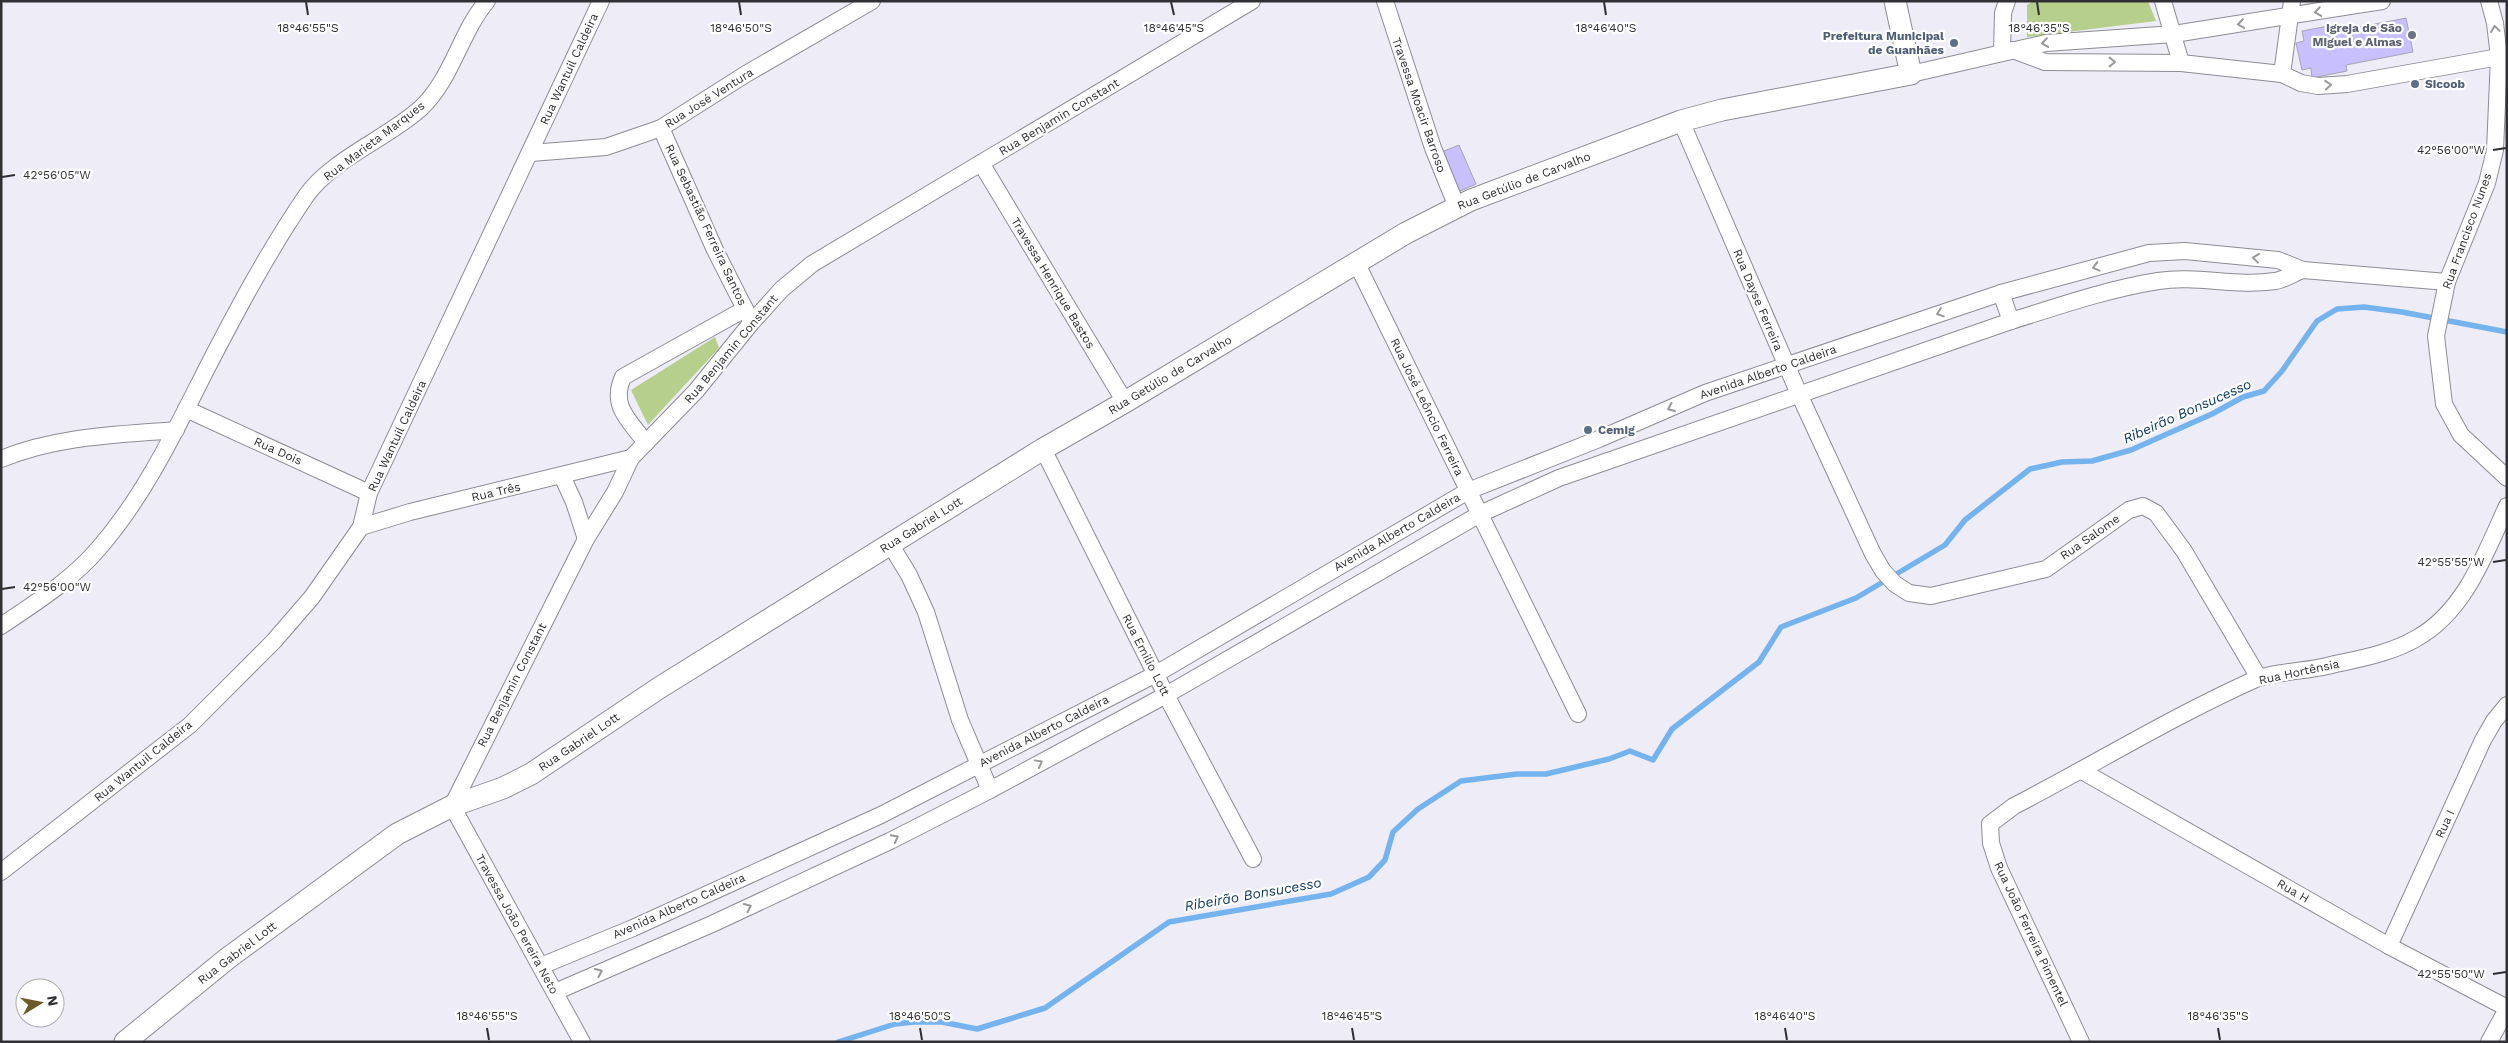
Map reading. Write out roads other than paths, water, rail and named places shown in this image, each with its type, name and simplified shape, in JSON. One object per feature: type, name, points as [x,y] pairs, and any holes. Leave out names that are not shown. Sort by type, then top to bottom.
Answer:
[{"type":"street","name":"Rua Marieta Marques","points":[[1,626],[53,591],[98,550],[135,503],[176,430],[231,323],[284,229],[308,193],[336,167],[421,108],[439,86],[469,27],[486,1]]},
{"type":"street","name":"Rua Wantuil Caldeira","points":[[1,872],[134,771],[190,725],[274,641],[312,597],[362,527],[370,493],[531,153],[600,1]]},
{"type":"street","name":"Rua José Ventura","points":[[531,153],[606,147],[661,128],[746,74],[872,1]]},
{"type":"street","name":"Rua Benjamin Constant","points":[[452,806],[586,539],[615,492],[631,458],[696,391],[748,315],[812,264],[1252,1]]},
{"type":"street","name":"Travessa Moacir Barroso","points":[[1385,1],[1433,148],[1458,207]]},
{"type":"street","points":[[1895,1],[1911,74],[2046,43],[2174,34],[2291,9],[2382,1]]},
{"type":"street","points":[[2008,1],[2003,13],[2008,51]]},
{"type":"street","points":[[2163,1],[2181,63]]},
{"type":"street","name":"Rua Francisco Nunes","points":[[2489,1],[2495,23],[2499,58],[2495,150],[2488,183],[2447,282],[2436,336],[2444,404],[2461,435],[2507,478]]},
{"type":"street","points":[[2282,74],[2291,9]]},
{"type":"street","points":[[2008,51],[2045,62],[2181,63],[2282,74],[2301,83],[2318,86],[2347,84],[2499,58]]},
{"type":"street","name":"Rua Getúlio de Carvalho","points":[[1042,449],[1125,402],[1356,262],[1406,233],[1458,207],[1681,121],[1722,110],[1911,74]]},
{"type":"street","name":"Rua Dayse Ferreira","points":[[1681,121],[1786,365],[1872,554],[1883,571],[1895,584]]},
{"type":"street","name":"Rua Sebastião Ferreira Santos","points":[[661,128],[748,315]]},
{"type":"street","name":"Travessa Henrique Bastos","points":[[981,163],[1125,402]]},
{"type":"street","name":"Avenida Alberto Caldeira","points":[[540,966],[633,928],[881,815],[979,765],[1156,674],[1468,490],[1599,439],[1705,393],[2001,293],[2149,253],[2185,251],[2278,260],[2303,270],[2447,282]]},
{"type":"street","name":"Rua José Leôncio Ferreira","points":[[1356,262],[1578,714]]},
{"type":"street","name":"Avenida Alberto Caldeira","points":[[555,992],[712,924],[864,854],[990,790],[1166,695],[1480,514],[1559,478],[2011,321],[2079,300],[2157,281],[2190,278],[2250,283],[2277,281],[2303,270]]},
{"type":"street","points":[[2001,293],[2011,321]]},
{"type":"street","points":[[646,443],[620,406],[617,390],[623,377],[748,315]]},
{"type":"street","name":"Rua Dois","points":[[186,410],[370,493]]},
{"type":"street","points":[[1,459],[25,449],[62,441],[176,430]]},
{"type":"street","name":"Rua Gabriel Lott","points":[[125,1042],[228,958],[397,834],[452,806],[503,788],[531,774],[660,688],[1042,449]]},
{"type":"street","name":"Rua Emilio Lott","points":[[1042,449],[1166,695],[1253,859]]},
{"type":"street","name":"Rua Três","points":[[362,527],[410,512],[631,458]]},
{"type":"street","points":[[562,476],[574,502],[586,539]]},
{"type":"street","name":"Rua Salome","points":[[1895,584],[1909,593],[1931,596],[2037,571],[2046,568],[2129,510],[2143,506],[2156,512],[2184,552],[2259,678]]},
{"type":"street","name":"Rua Hortênsia","points":[[1990,824],[2014,806],[2082,771],[2193,709],[2259,678],[2308,671],[2379,654],[2416,639],[2445,618],[2459,600],[2483,559],[2507,506]]},
{"type":"street","points":[[890,544],[909,576],[926,612],[960,720],[990,790]]},
{"type":"street","name":"Rua I","points":[[2389,946],[2483,740],[2494,721],[2507,705]]},
{"type":"street","name":"Rua H","points":[[2082,771],[2389,946],[2507,1008]]},
{"type":"street","name":"Travessa João Pereira Neto","points":[[452,806],[582,1042]]},
{"type":"street","name":"Rua João Ferreira Pimentel","points":[[1990,824],[1991,844],[1999,868],[2080,1042]]},
{"type":"street","points":[[2489,1042],[2507,1008]]},
{"type":"waterway","name":"Ribeirão Bonsucesso","points":[[838,1042],[895,1024],[914,1022],[942,1022],[977,1029],[1045,1008],[1169,922],[1331,894],[1369,877],[1385,860],[1393,832],[1418,809],[1461,781],[1517,774],[1546,774],[1609,759],[1630,751],[1653,760],[1672,729],[1759,662],[1781,627],[1856,598],[1945,545],[1965,520],[2030,469],[2062,462],[2092,461],[2131,450],[2212,414],[2243,397],[2264,391],[2282,371],[2317,321],[2337,309],[2364,307],[2402,312],[2507,332]]},
{"type":"place","name":"Igreja de São Miguel e Almas","points":[[2412,35]]},
{"type":"place","name":"Prefeitura Municipal de Guanhães","points":[[1954,43]]},
{"type":"place","name":"Sicoob","points":[[2415,84]]},
{"type":"place","name":"Cemig","points":[[1588,430]]}]
